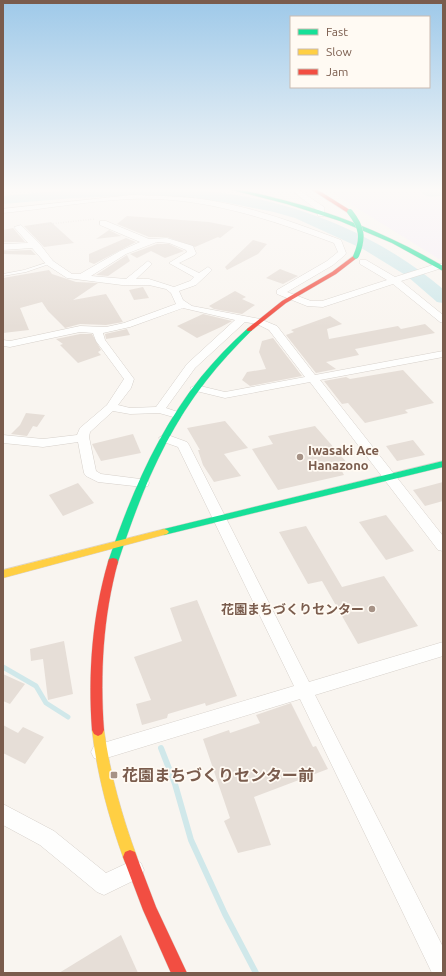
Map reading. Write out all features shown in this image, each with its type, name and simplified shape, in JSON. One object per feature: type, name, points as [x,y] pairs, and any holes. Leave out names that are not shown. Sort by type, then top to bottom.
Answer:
[{"type":"street","points":[[26,236],[36,245],[50,263],[70,276],[128,282],[149,282],[169,287],[173,290],[179,302],[189,308],[260,322],[273,328],[443,546]]},
{"type":"street","points":[[133,236],[148,242]]},
{"type":"street","points":[[321,236],[338,242],[344,254],[280,292],[291,298],[310,304],[323,304],[440,267]]},
{"type":"street","points":[[360,259],[363,236]]},
{"type":"street","points":[[377,236],[389,240],[440,267]]},
{"type":"street","points":[[82,277],[136,246],[148,242],[167,240],[190,248],[192,252],[173,263],[201,277]]},
{"type":"street","points":[[3,246],[36,245]]},
{"type":"street","points":[[360,259],[383,272],[406,288],[443,320]]},
{"type":"street","points":[[179,973],[134,870],[113,808],[100,752],[96,707],[101,614],[107,583],[120,543],[143,483],[177,416],[196,388],[218,360],[260,322],[291,298],[360,259]]},
{"type":"street","points":[[128,282],[148,264]]},
{"type":"street","points":[[173,290],[193,283],[208,270]]},
{"type":"street","points":[[3,343],[10,344],[80,329],[99,331],[127,325],[183,305]]},
{"type":"street","points":[[159,410],[191,366],[242,319]]},
{"type":"street","points":[[99,331],[97,335],[101,343],[129,379],[125,388],[112,407],[84,430],[83,438],[90,473],[98,478],[143,483]]},
{"type":"street","points":[[196,388],[225,395],[443,354]]},
{"type":"street","points":[[112,407],[130,411],[159,410],[177,416]]},
{"type":"street","points":[[3,439],[34,444],[54,443],[83,438]]},
{"type":"street","points":[[165,438],[183,445],[443,971]]},
{"type":"street","points":[[3,574],[220,518],[443,464]]},
{"type":"street","points":[[100,752],[443,649]]},
{"type":"street","points":[[3,814],[47,838],[104,885],[134,870]]},
{"type":"lane","points":[[3,275],[25,271],[50,263]]},
{"type":"shaded area","points":[[401,236],[443,236],[443,258],[439,259]]},
{"type":"building","points":[[3,236],[19,236],[25,242],[3,242]]},
{"type":"building","points":[[33,236],[66,236],[74,243],[44,247]]},
{"type":"building","points":[[101,236],[121,236],[96,239]]},
{"type":"building","points":[[145,236],[223,236],[195,247],[167,237],[149,237]]},
{"type":"building","points":[[126,238],[136,242],[94,264],[89,262],[89,254]]},
{"type":"building","points":[[253,240],[267,244],[258,254],[227,270],[225,267]]},
{"type":"building","points":[[157,244],[169,244],[184,251],[165,258],[151,251],[137,258],[130,254]]},
{"type":"building","points":[[31,250],[36,255],[3,254],[3,251]]},
{"type":"building","points":[[127,255],[130,261],[108,276],[96,275]]},
{"type":"building","points":[[280,269],[298,276],[283,284],[266,278]]},
{"type":"building","points":[[49,270],[52,274],[76,282],[98,283],[73,300],[106,294],[123,322],[106,325],[80,324],[65,328],[48,311],[42,302],[20,308],[29,330],[3,333],[3,278]]},
{"type":"building","points":[[143,287],[149,298],[134,300],[129,290]]},
{"type":"building","points":[[235,291],[246,297],[242,299],[255,305],[242,314],[214,309],[209,306]]},
{"type":"building","points":[[203,314],[232,321],[197,338],[177,326]]},
{"type":"building","points":[[330,316],[342,324],[327,329],[329,339],[398,326],[401,329],[425,324],[435,333],[355,349],[359,355],[326,362],[336,369],[316,373],[286,335],[294,332],[291,330]]},
{"type":"building","points":[[127,329],[130,335],[106,339],[105,334]]},
{"type":"building","points":[[80,334],[92,334],[101,350],[98,352],[101,355],[78,363],[60,345],[63,344],[56,339]]},
{"type":"building","points":[[273,338],[302,376],[250,386],[242,380],[247,372],[266,369],[259,352],[262,341]]},
{"type":"building","points":[[403,370],[434,403],[405,410],[408,413],[365,423],[348,403],[342,404],[324,381],[346,377],[350,379]]},
{"type":"building","points":[[26,413],[45,415],[37,427],[33,426],[27,436],[11,434],[20,425]]},
{"type":"building","points":[[225,421],[248,448],[224,454],[241,476],[214,482],[203,465],[198,450],[200,450],[187,428]]},
{"type":"building","name":"Iwasaki Ace Hanazono","points":[[315,426],[349,465],[339,466],[344,475],[278,490],[252,449],[273,444],[268,436]]},
{"type":"building","points":[[133,434],[141,453],[101,461],[92,444]]},
{"type":"building","points":[[413,440],[425,455],[397,461],[386,446]]},
{"type":"building","points":[[443,482],[443,501],[425,506],[413,490]]},
{"type":"building","points":[[78,483],[94,503],[63,516],[49,495]]},
{"type":"building","points":[[386,515],[414,551],[386,560],[359,522]]},
{"type":"building","name":"花園まちづくりセンター","points":[[306,526],[342,587],[384,576],[418,626],[358,644],[322,581],[308,584],[279,532]]},
{"type":"building","points":[[197,600],[237,696],[206,706],[205,703],[168,714],[167,718],[142,725],[136,704],[151,700],[134,657],[182,641],[170,608]]},
{"type":"building","points":[[64,641],[73,694],[48,700],[43,659],[31,661],[30,649]]},
{"type":"building","points":[[3,674],[25,684],[10,704],[3,701]]},
{"type":"building","points":[[291,703],[313,747],[316,746],[328,769],[254,797],[271,845],[238,853],[224,821],[230,818],[203,739],[229,730],[230,733],[260,723],[256,715]]},
{"type":"building","points":[[3,725],[18,733],[23,727],[44,737],[25,764],[3,753]]},
{"type":"building","points":[[121,935],[138,973],[59,973]]},
{"type":"waterway","points":[[346,236],[369,246],[413,272],[443,298]]},
{"type":"waterway","points":[[3,667],[36,686],[46,703],[68,717]]},
{"type":"waterway","points":[[161,748],[175,784],[191,840],[225,914],[256,973]]},
{"type":"traffic: fast","points":[[356,256],[362,236]]},
{"type":"traffic: fast","points":[[380,236],[443,269]]},
{"type":"traffic: fast","points":[[113,562],[136,498],[166,436],[183,407],[203,379],[249,330]]},
{"type":"traffic: fast","points":[[164,532],[443,464]]},
{"type":"traffic: slow","points":[[3,574],[164,532]]},
{"type":"traffic: slow","points":[[98,730],[110,795],[130,857]]},
{"type":"traffic: jam","points":[[249,330],[284,302],[334,273],[356,256]]},
{"type":"traffic: jam","points":[[98,730],[96,667],[103,602],[113,562]]},
{"type":"traffic: jam","points":[[130,857],[150,910],[179,973]]},
{"type":"place","name":"Iwasaki Ace Hanazono","points":[[300,457]]},
{"type":"place","name":"花園まちづくりセンター","points":[[372,609]]},
{"type":"place","name":"花園まちづくりセンター前","points":[[114,775]]}]
